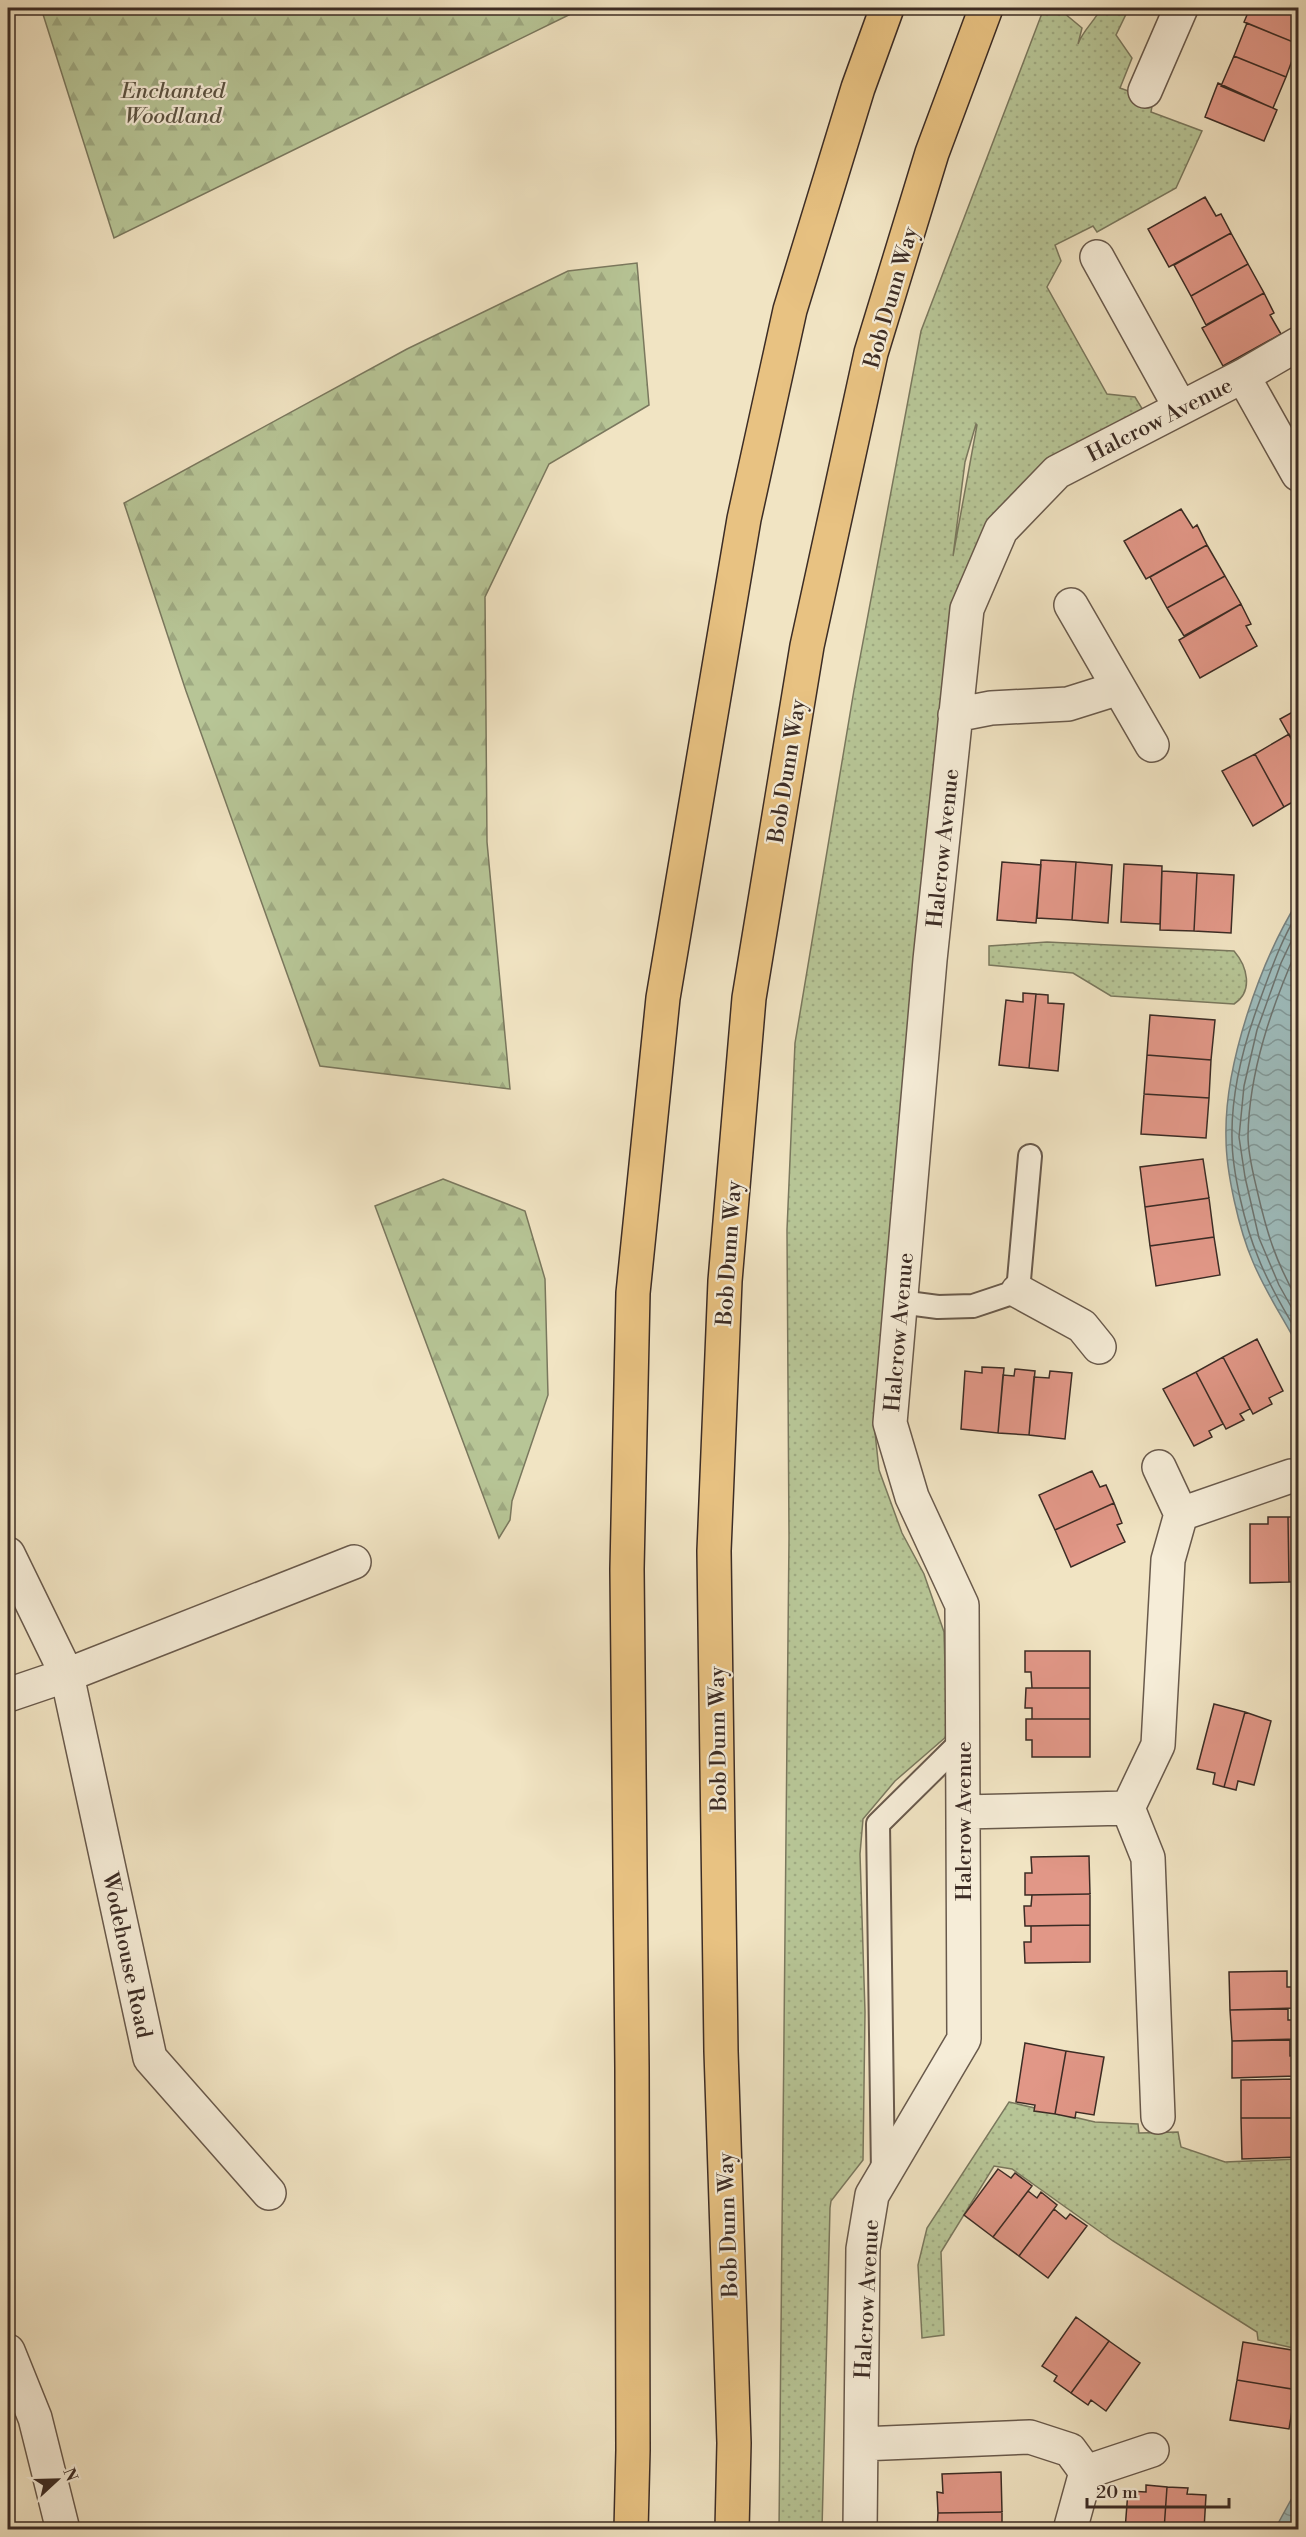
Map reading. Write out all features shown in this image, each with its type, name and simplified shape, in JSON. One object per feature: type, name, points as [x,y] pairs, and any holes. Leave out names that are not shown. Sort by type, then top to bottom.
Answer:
[{"type":"main road","points":[[631,2529],[633,2450],[632,2079],[627,1569],[634,1281],[663,998],[744,519],[790,310],[858,88],[887,8]]},
{"type":"main road","name":"Bob Dunn Way","points":[[732,2529],[734,2443],[722,2051],[714,1551],[725,1281],[749,998],[807,646],[871,353],[932,153],[986,8]]},
{"type":"street","points":[[1145,91],[1181,8]]},
{"type":"street","points":[[1097,257],[1180,407]]},
{"type":"street","name":"Halcrow Avenue","points":[[860,2529],[863,2249],[872,2195],[964,2039],[962,1605],[912,1497],[890,1423],[930,960],[967,609],[1000,530],[1057,472],[1299,344]]},
{"type":"street","points":[[1242,376],[1299,474]]},
{"type":"street","points":[[1071,604],[1152,744]]},
{"type":"street","points":[[956,715],[991,708],[1068,704],[1119,688]]},
{"type":"street","points":[[1018,1291],[1082,1326],[1099,1347]]},
{"type":"street","points":[[1158,2116],[1148,1858],[1128,1808],[1158,1745],[1168,1560],[1181,1514],[1159,1467]]},
{"type":"street","points":[[1181,1514],[1291,1476]]},
{"type":"street","name":"Wodehouse Road","points":[[8,1554],[67,1676],[150,2058],[269,2193]]},
{"type":"street","points":[[8,1695],[67,1676],[354,1562]]},
{"type":"street","points":[[963,1812],[1128,1808]]},
{"type":"street","points":[[8,2351],[35,2418],[63,2529]]},
{"type":"street","points":[[861,2444],[1030,2437],[1070,2450],[1086,2472]]},
{"type":"street","points":[[1086,2472],[1152,2450]]},
{"type":"street","points":[[1070,2529],[1086,2472]]},
{"type":"lane","points":[[900,1302],[938,1307],[973,1306],[1018,1291],[1030,1156]]},
{"type":"lane","points":[[883,2177],[878,1824],[963,1740]]},
{"type":"green space","name":"Enchanted Woodland","points":[[41,8],[583,8],[114,238]]},
{"type":"green space","points":[[1044,8],[1058,8],[1082,28],[1078,44],[1101,8],[1129,8],[1116,35],[1132,58],[1120,88],[1153,100],[1151,112],[1202,131],[1176,188],[1097,232],[1093,226],[1055,245],[1061,261],[1047,287],[1107,394],[1135,397],[1146,415],[981,548],[874,1423],[879,1470],[902,1533],[924,1574],[944,1632],[947,1736],[895,1781],[863,1819],[860,1854],[865,2012],[863,2160],[831,2201],[830,2208],[822,2529],[779,2530],[789,1538],[787,1230],[795,1043],[854,690],[921,331]],"holes":[[[977,425],[953,556],[965,462]]]},
{"type":"green space","points":[[637,263],[649,405],[549,464],[485,597],[487,842],[510,1089],[320,1066],[186,691],[124,503],[407,349],[568,271]]},
{"type":"green space","points":[[1047,942],[1234,951],[1245,971],[1246,985],[1240,999],[1234,1004],[1111,996],[1073,973],[989,965],[989,946]]},
{"type":"green space","points":[[443,1179],[525,1211],[545,1279],[548,1395],[512,1501],[510,1520],[499,1538],[375,1206]]},
{"type":"green space","points":[[1009,2102],[1095,2122],[1138,2124],[1139,2133],[1178,2132],[1181,2147],[1225,2162],[1298,2159],[1298,2349],[1258,2340],[1257,2332],[1113,2241],[1012,2169],[994,2166],[941,2252],[944,2335],[922,2338],[918,2265],[927,2228]]},
{"type":"water","points":[[1298,901],[1298,1346],[1263,1283],[1248,1249],[1238,1218],[1231,1184],[1226,1138],[1231,1079],[1247,1015],[1270,954]]},
{"type":"water","points":[[1298,2487],[1298,2529],[1275,2529]]},
{"type":"building","points":[[1250,8],[1298,8],[1298,44],[1244,22]]},
{"type":"building","points":[[1247,23],[1298,44],[1286,77],[1234,56]]},
{"type":"building","points":[[1234,56],[1286,77],[1273,108],[1221,86]]},
{"type":"building","points":[[1218,83],[1277,110],[1264,141],[1205,117]]},
{"type":"building","points":[[1205,197],[1216,216],[1221,214],[1231,233],[1169,267],[1148,229]]},
{"type":"building","points":[[1231,233],[1248,264],[1191,296],[1174,265]]},
{"type":"building","points":[[1248,264],[1264,293],[1206,325],[1191,296]]},
{"type":"building","points":[[1264,293],[1274,313],[1270,315],[1281,334],[1223,366],[1202,328]]},
{"type":"building","points":[[1181,509],[1193,528],[1197,525],[1207,545],[1146,579],[1124,541]]},
{"type":"building","points":[[1207,545],[1225,576],[1167,608],[1150,577]]},
{"type":"building","points":[[1225,576],[1241,604],[1184,636],[1167,608]]},
{"type":"building","points":[[1241,604],[1251,624],[1246,626],[1257,646],[1200,678],[1179,640]]},
{"type":"building","points":[[1298,709],[1298,751],[1280,719]]},
{"type":"building","points":[[1289,734],[1298,751],[1298,799],[1284,807],[1255,754]]},
{"type":"building","points":[[1255,754],[1284,807],[1253,826],[1222,771]]},
{"type":"building","points":[[1041,860],[1076,862],[1072,920],[1037,918]]},
{"type":"building","points":[[1002,862],[1041,865],[1036,923],[997,920]]},
{"type":"building","points":[[1076,862],[1112,865],[1108,923],[1072,920]]},
{"type":"building","points":[[1124,864],[1162,866],[1160,924],[1121,922]]},
{"type":"building","points":[[1162,871],[1197,873],[1194,931],[1160,930]]},
{"type":"building","points":[[1197,873],[1234,875],[1231,933],[1194,931]]},
{"type":"building","points":[[1023,993],[1036,994],[1029,1068],[999,1065],[1006,1000],[1023,1002]]},
{"type":"building","points":[[1036,994],[1048,995],[1048,1003],[1064,1004],[1058,1071],[1029,1068]]},
{"type":"building","points":[[1150,1015],[1215,1020],[1211,1060],[1147,1055]]},
{"type":"building","points":[[1147,1055],[1211,1060],[1209,1098],[1144,1094]]},
{"type":"building","points":[[1144,1094],[1209,1098],[1206,1138],[1141,1134]]},
{"type":"building","points":[[1203,1159],[1209,1198],[1145,1207],[1140,1167]]},
{"type":"building","points":[[1209,1198],[1214,1237],[1150,1246],[1145,1207]]},
{"type":"building","points":[[1214,1237],[1220,1275],[1156,1286],[1150,1246]]},
{"type":"building","points":[[1257,1339],[1283,1391],[1269,1398],[1272,1404],[1253,1414],[1223,1357]]},
{"type":"building","points":[[1223,1357],[1250,1409],[1240,1414],[1244,1420],[1226,1429],[1196,1372]]},
{"type":"building","points":[[982,1367],[1004,1368],[998,1433],[961,1429],[965,1371],[982,1373]]},
{"type":"building","points":[[1015,1369],[1035,1371],[1029,1435],[998,1433],[1003,1375],[1014,1376]]},
{"type":"building","points":[[1050,1371],[1072,1373],[1065,1439],[1029,1435],[1034,1377],[1049,1378]]},
{"type":"building","points":[[1196,1372],[1223,1424],[1209,1431],[1212,1437],[1194,1446],[1163,1389]]},
{"type":"building","points":[[1092,1471],[1100,1487],[1106,1485],[1114,1503],[1055,1530],[1039,1495]]},
{"type":"building","points":[[1114,1503],[1122,1523],[1117,1525],[1125,1542],[1071,1567],[1055,1530]]},
{"type":"building","points":[[1268,1517],[1288,1517],[1289,1582],[1250,1583],[1250,1524],[1268,1524]]},
{"type":"building","points":[[1288,1517],[1298,1517],[1298,1582],[1289,1582]]},
{"type":"building","points":[[1025,1651],[1090,1651],[1090,1688],[1032,1688],[1031,1672],[1025,1672]]},
{"type":"building","points":[[1026,1688],[1090,1688],[1090,1719],[1032,1719],[1032,1708],[1025,1708]]},
{"type":"building","points":[[1214,1704],[1245,1712],[1224,1787],[1213,1784],[1215,1773],[1197,1769]]},
{"type":"building","points":[[1245,1712],[1271,1721],[1254,1785],[1238,1781],[1236,1790],[1224,1787]]},
{"type":"building","points":[[1026,1719],[1090,1719],[1090,1757],[1032,1757],[1032,1740],[1026,1740]]},
{"type":"building","points":[[1089,1856],[1090,1894],[1025,1895],[1025,1873],[1032,1873],[1031,1857]]},
{"type":"building","points":[[1090,1894],[1090,1925],[1025,1926],[1024,1906],[1031,1906],[1032,1895]]},
{"type":"building","points":[[1090,1925],[1090,1962],[1025,1963],[1024,1942],[1031,1942],[1031,1926]]},
{"type":"building","points":[[1287,1971],[1287,1987],[1294,1987],[1295,2008],[1230,2010],[1229,1972]]},
{"type":"building","points":[[1288,2009],[1288,2020],[1295,2020],[1296,2039],[1232,2041],[1230,2010]]},
{"type":"building","points":[[1290,2040],[1290,2056],[1297,2055],[1297,2076],[1232,2078],[1232,2041]]},
{"type":"building","points":[[1025,2043],[1066,2051],[1055,2114],[1034,2111],[1035,2105],[1016,2102]]},
{"type":"building","points":[[1066,2051],[1104,2057],[1094,2115],[1076,2112],[1075,2118],[1055,2114]]},
{"type":"building","points":[[1298,2079],[1298,2118],[1241,2118],[1241,2080]]},
{"type":"building","points":[[1241,2118],[1298,2118],[1298,2157],[1242,2159]]},
{"type":"building","points":[[998,2169],[1011,2178],[1015,2173],[1032,2186],[993,2237],[964,2215]]},
{"type":"building","points":[[1028,2191],[1037,2198],[1041,2192],[1057,2205],[1019,2256],[993,2237]]},
{"type":"building","points":[[1054,2209],[1066,2219],[1070,2214],[1087,2226],[1048,2278],[1019,2256]]},
{"type":"building","points":[[1076,2317],[1109,2341],[1071,2393],[1054,2381],[1057,2376],[1042,2366]]},
{"type":"building","points":[[1109,2341],[1140,2363],[1106,2411],[1091,2400],[1088,2405],[1071,2393]]},
{"type":"building","points":[[1243,2342],[1298,2351],[1298,2390],[1237,2380]]},
{"type":"building","points":[[1237,2380],[1298,2390],[1297,2411],[1292,2411],[1289,2429],[1230,2420]]},
{"type":"building","points":[[1001,2472],[1002,2512],[938,2513],[937,2492],[943,2493],[942,2474]]},
{"type":"building","points":[[1146,2485],[1167,2487],[1164,2530],[1125,2530],[1128,2491],[1146,2492]]},
{"type":"building","points":[[1167,2487],[1188,2488],[1187,2494],[1206,2495],[1204,2530],[1164,2530]]},
{"type":"building","points":[[1002,2512],[1002,2530],[937,2530],[938,2513]]}]
